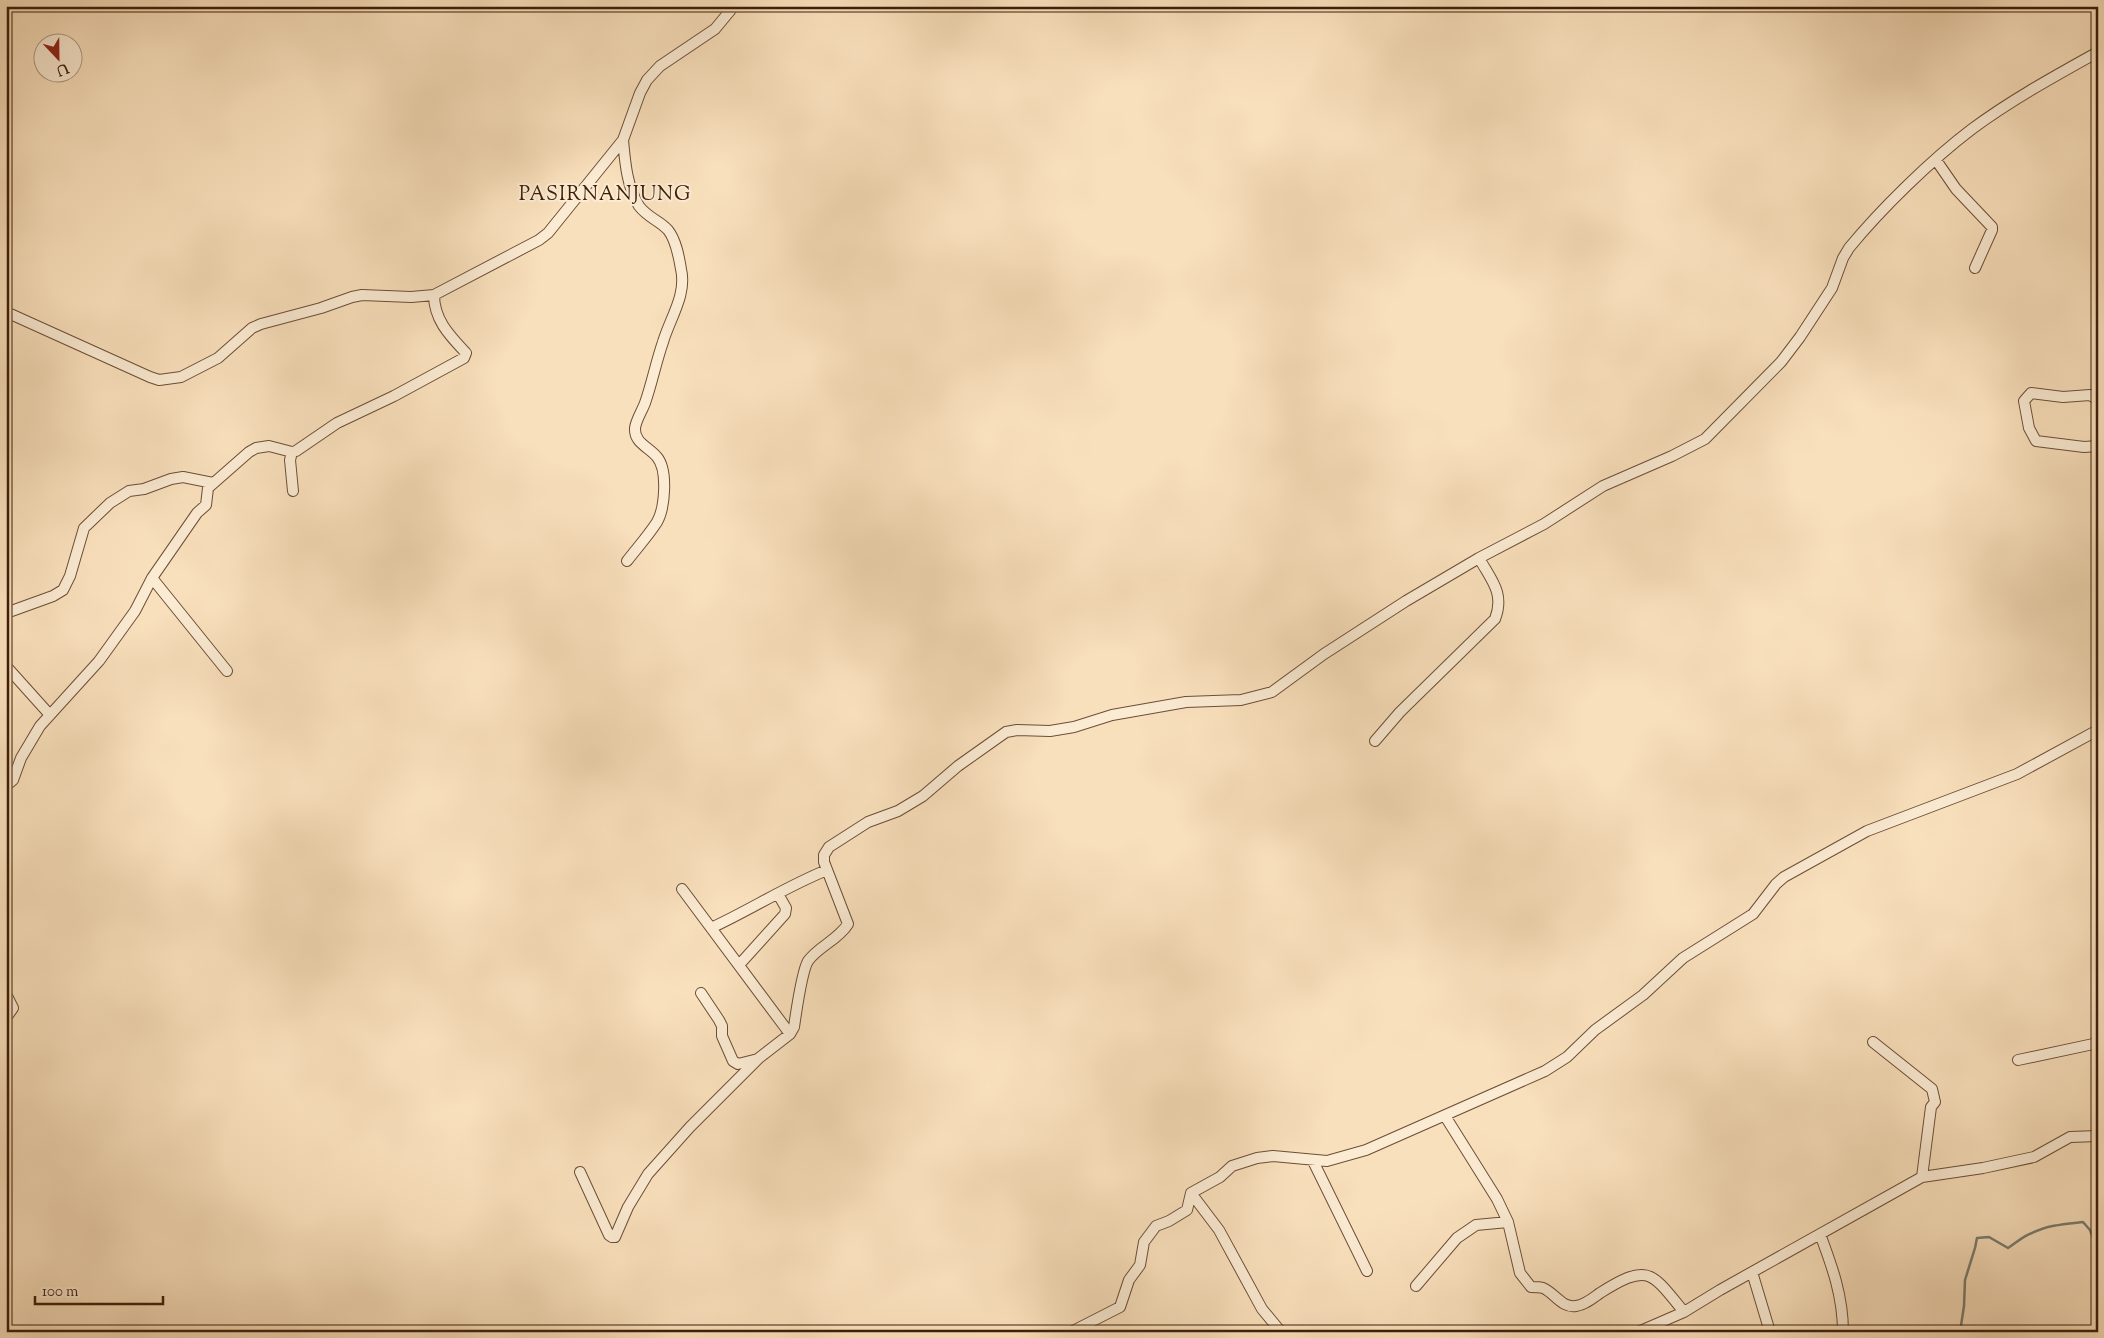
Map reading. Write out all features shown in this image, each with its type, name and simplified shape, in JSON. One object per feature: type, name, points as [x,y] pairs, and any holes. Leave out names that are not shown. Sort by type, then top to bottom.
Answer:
[{"type":"street","points":[[6,312],[159,380],[181,376],[207,365],[218,358],[245,333],[261,324],[362,295],[411,297],[434,295],[548,233],[624,140],[640,93],[648,80],[660,66],[715,29],[734,6]]},
{"type":"street","points":[[580,1172],[608,1235],[615,1236],[628,1206],[648,1174],[690,1127],[759,1058],[790,1034],[794,1027],[807,963],[840,934],[848,924],[824,855],[829,847],[868,822],[898,811],[923,796],[958,766],[1006,732],[1017,730],[1050,731],[1074,727],[1112,715],[1186,702],[1241,700],[1272,692],[1324,654],[1406,601],[1479,558],[1544,524],[1603,486],[1672,456],[1707,437],[1781,362],[1800,337],[1832,288],[1843,258],[1855,242],[1936,160],[1971,130],[2038,85],[2097,54]]},
{"type":"street","points":[[624,140],[628,179],[633,194],[648,217],[666,229],[670,234],[676,248],[682,272],[682,286],[678,304],[663,341],[645,402],[635,426],[635,433],[639,441],[657,456],[662,464],[665,479],[662,505],[658,520],[627,561]]},
{"type":"street","points":[[1936,160],[1956,189],[1992,227],[1975,268]]},
{"type":"street","points":[[6,786],[13,780],[21,758],[40,726],[99,661],[135,611],[152,578],[197,513],[206,505],[208,488],[213,483],[256,448],[269,446],[292,452],[300,449],[337,423],[394,396],[464,358],[465,352],[456,343],[437,316],[434,295]]},
{"type":"street","points":[[2098,400],[2090,395],[2063,397],[2031,393],[2024,401],[2031,436],[2036,440],[2084,447],[2098,446]]},
{"type":"street","points":[[292,452],[290,460],[293,491]]},
{"type":"street","points":[[6,613],[53,596],[63,590],[70,576],[84,528],[110,502],[129,491],[144,489],[171,479],[183,477],[213,483]]},
{"type":"street","points":[[1375,741],[1400,712],[1496,619],[1500,608],[1499,597],[1479,558]]},
{"type":"street","points":[[152,578],[228,671]]},
{"type":"street","points":[[6,666],[50,716]]},
{"type":"street","points":[[1071,1332],[1120,1307],[1129,1280],[1140,1266],[1144,1242],[1156,1226],[1169,1221],[1187,1210],[1191,1193],[1241,1162],[1273,1156],[1327,1161],[1366,1150],[1559,1064],[1595,1030],[1643,995],[1683,958],[1753,914],[1776,884],[1784,877],[1867,831],[2017,774],[2098,730]]},
{"type":"street","points":[[711,928],[805,879],[828,870]]},
{"type":"street","points":[[682,888],[790,1034]]},
{"type":"street","points":[[739,965],[785,914],[786,908],[778,894]]},
{"type":"street","points":[[701,993],[720,1020],[722,1036],[733,1061],[738,1064],[759,1058]]},
{"type":"street","points":[[6,994],[14,1008],[6,1018]]},
{"type":"street","points":[[1873,1042],[1932,1089],[1935,1102],[1931,1106],[1922,1178]]},
{"type":"street","points":[[2018,1060],[2098,1043]]},
{"type":"street","points":[[1445,1116],[1497,1200],[1508,1222],[1520,1273],[1531,1287],[1543,1288],[1564,1304],[1580,1305],[1629,1277],[1647,1274],[1660,1281],[1684,1312]]},
{"type":"street","points":[[1638,1332],[1684,1312],[1922,1178],[2034,1157],[2070,1137],[2098,1136]]},
{"type":"street","points":[[1313,1161],[1367,1271]]},
{"type":"street","points":[[1191,1193],[1219,1230],[1262,1309],[1277,1330]]},
{"type":"street","points":[[1416,1286],[1457,1238],[1476,1226],[1508,1222]]},
{"type":"street","points":[[1820,1234],[1840,1292],[1843,1305],[1843,1332]]},
{"type":"street","points":[[1752,1272],[1770,1332]]},
{"type":"waterway","points":[[1960,1332],[1965,1280],[1977,1238],[1989,1237],[2008,1248],[2038,1230],[2057,1225],[2083,1222],[2090,1230],[2098,1251]]},
{"type":"district","name":"PASIRNANJUNG","points":[[605,195]]}]
